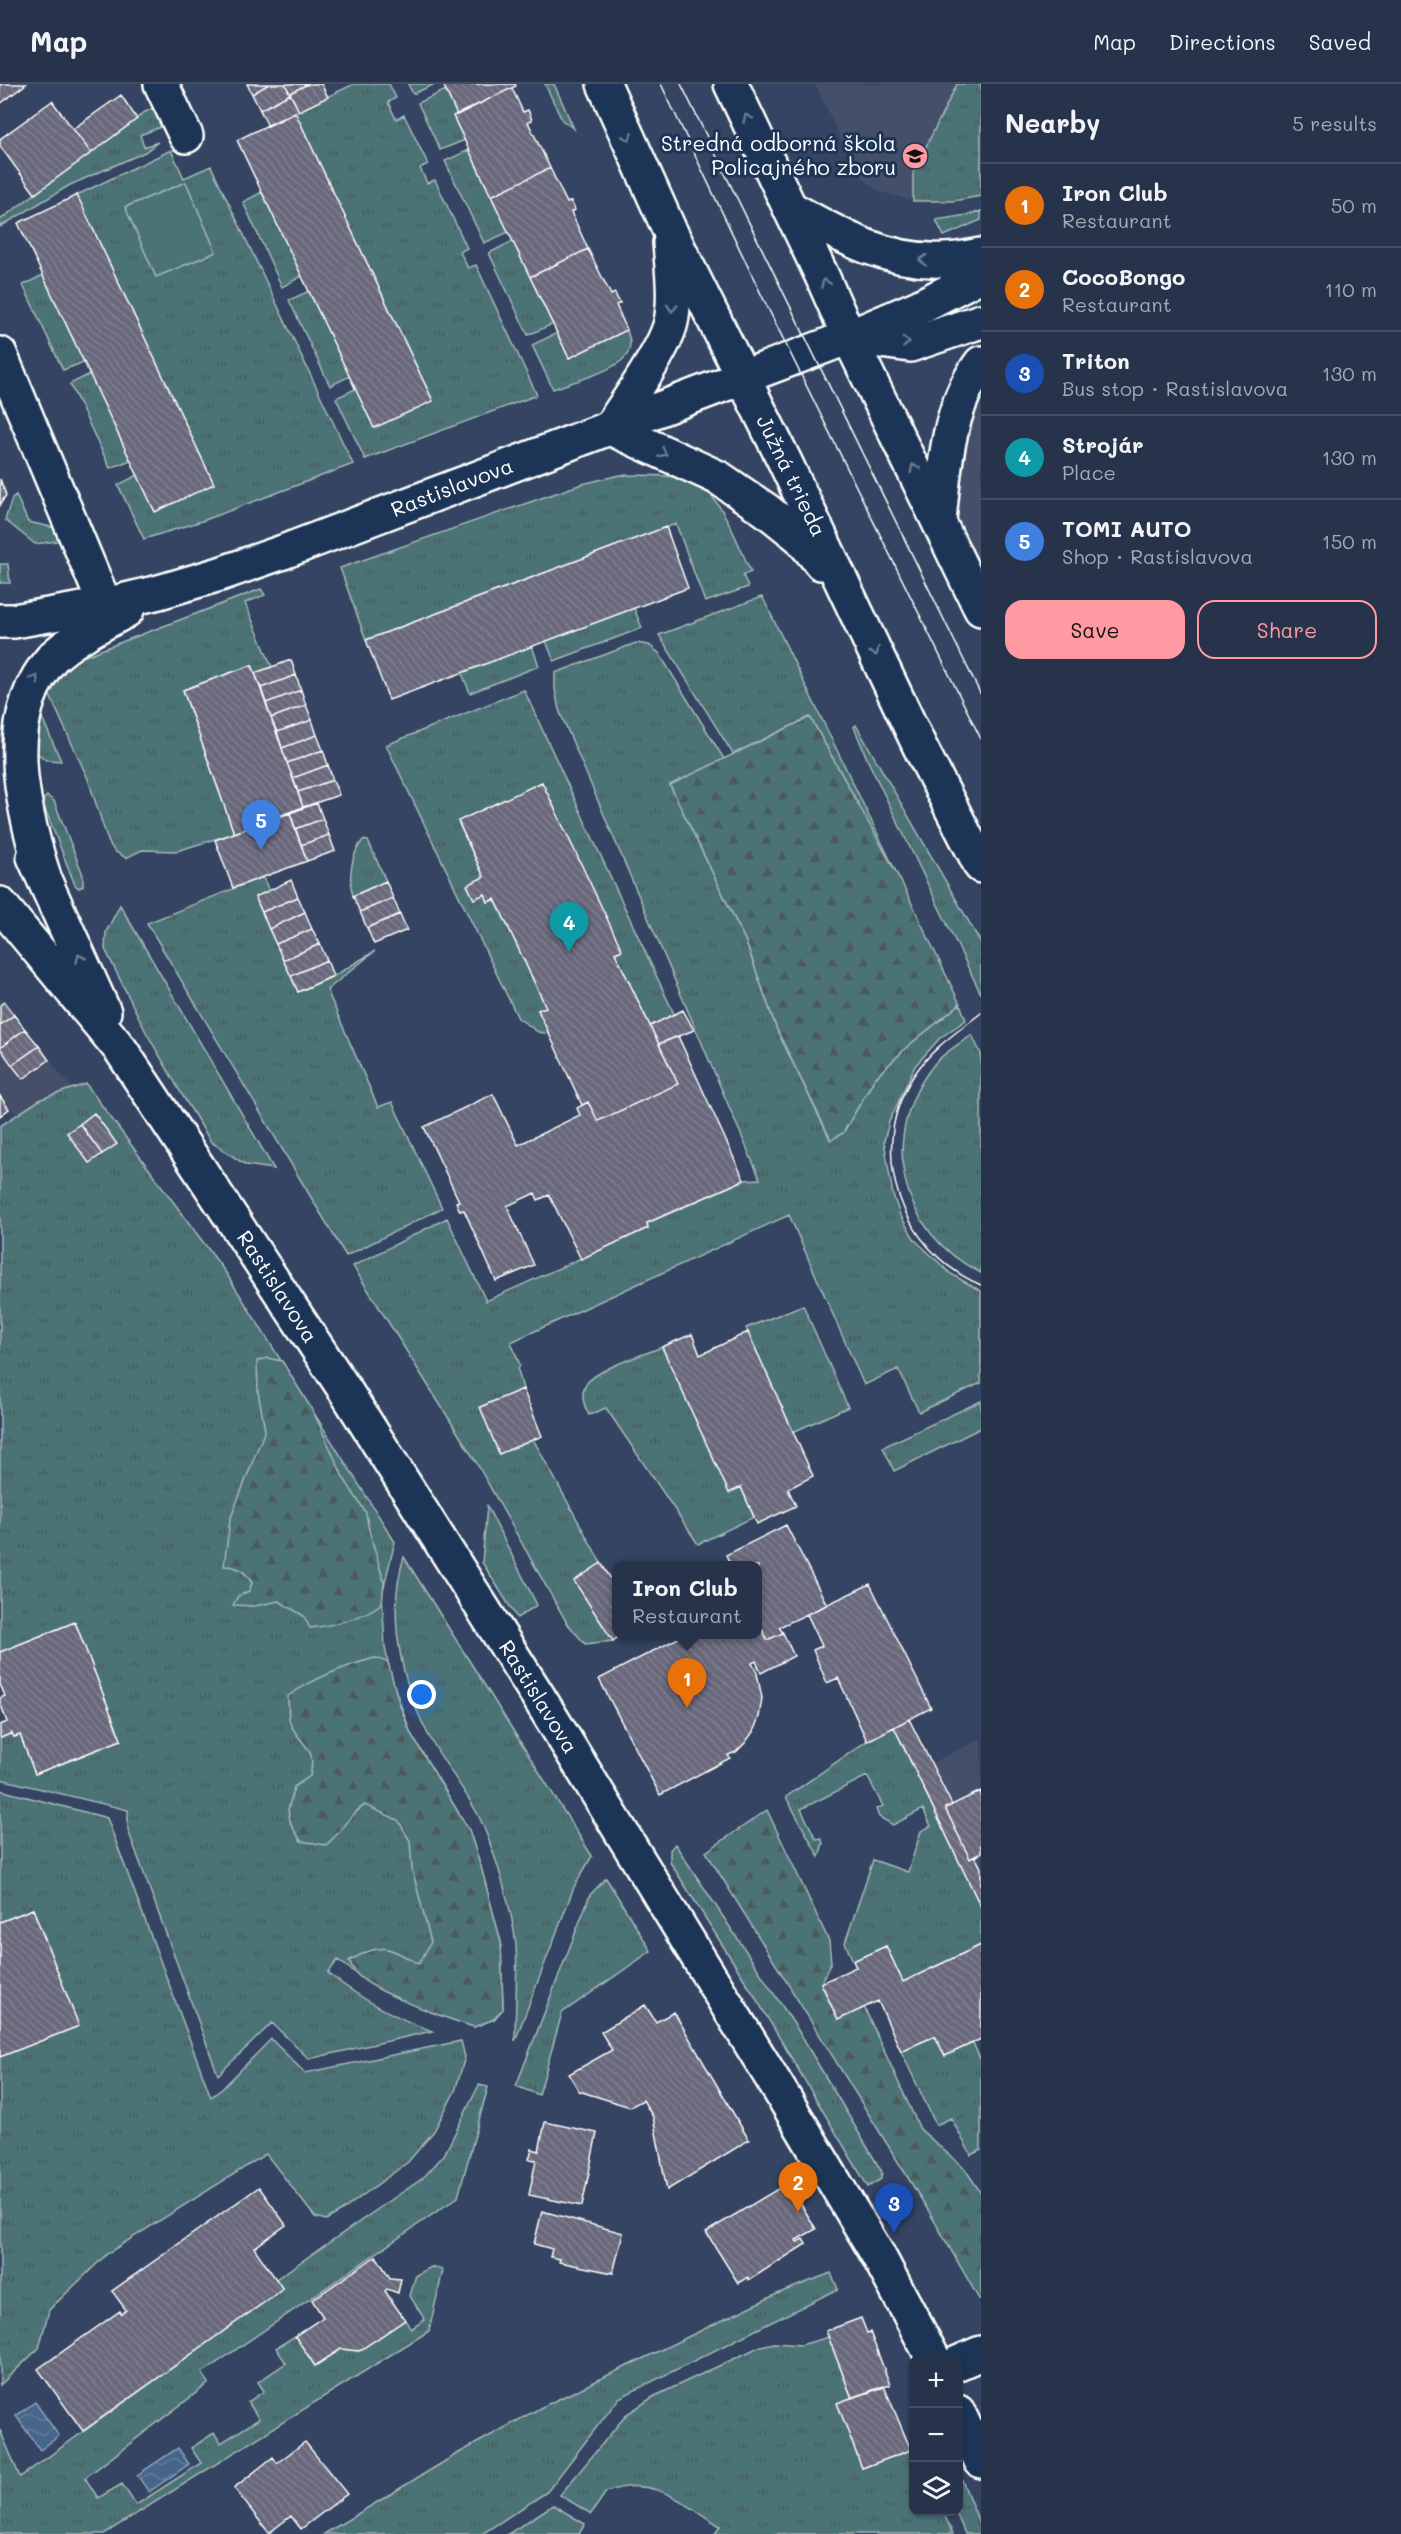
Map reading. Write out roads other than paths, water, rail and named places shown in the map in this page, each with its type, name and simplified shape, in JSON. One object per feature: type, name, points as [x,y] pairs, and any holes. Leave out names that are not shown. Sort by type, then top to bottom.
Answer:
[{"type":"street","points":[[161,84],[186,136]]},
{"type":"street","name":"Južná trieda","points":[[604,84],[669,229],[981,866]]},
{"type":"street","points":[[731,84],[849,337],[981,609]]},
{"type":"street","points":[[790,208],[855,244],[880,252],[909,259],[945,260],[981,255]]},
{"type":"street","points":[[669,229],[673,283],[671,323],[659,348],[610,428],[719,478],[766,510],[800,537],[850,600]]},
{"type":"street","name":"Rastislavova","points":[[5,622],[105,605],[159,592],[283,552],[849,337],[919,307],[981,275]]},
{"type":"street","points":[[849,337],[910,345],[981,321]]},
{"type":"street","points":[[0,354],[105,605]]},
{"type":"street","points":[[939,521],[946,461],[958,406],[981,363]]},
{"type":"street","name":"Rastislavova","points":[[44,876],[25,814],[18,774],[15,739],[20,705],[42,669],[54,656],[86,634],[159,592]]},
{"type":"street","name":"Rastislavova","points":[[0,792],[44,876],[121,1050]]},
{"type":"street","name":"Rastislavova","points":[[0,904],[121,1050],[345,1390],[544,1706],[878,2255],[931,2354]]},
{"type":"street","points":[[963,2361],[981,2353]]},
{"type":"street","points":[[963,2423],[981,2461]]},
{"type":"water","points":[[35,2402],[59,2436],[40,2450],[16,2416]]},
{"type":"water","points":[[178,2448],[189,2464],[149,2492],[137,2475]]},
{"type":"tram line","points":[[661,84],[762,296],[981,739]]},
{"type":"tram line","points":[[681,84],[981,695]]},
{"type":"tram line","points":[[981,1013],[936,1049],[914,1075],[899,1104],[892,1134],[892,1165],[899,1195],[911,1223],[929,1248],[953,1269],[981,1285]]},
{"type":"place","name":"Stredná odborná škola Policajného zboru","points":[[915,156]]},
{"type":"place","name":"TOMI AUTO","points":[[261,850]]},
{"type":"place","name":"Strojár","points":[[569,952]]},
{"type":"place","name":"Iron Club","points":[[687,1708]]},
{"type":"place","name":"CocoBongo","points":[[798,2212]]},
{"type":"place","name":"Triton","points":[[894,2233]]}]
